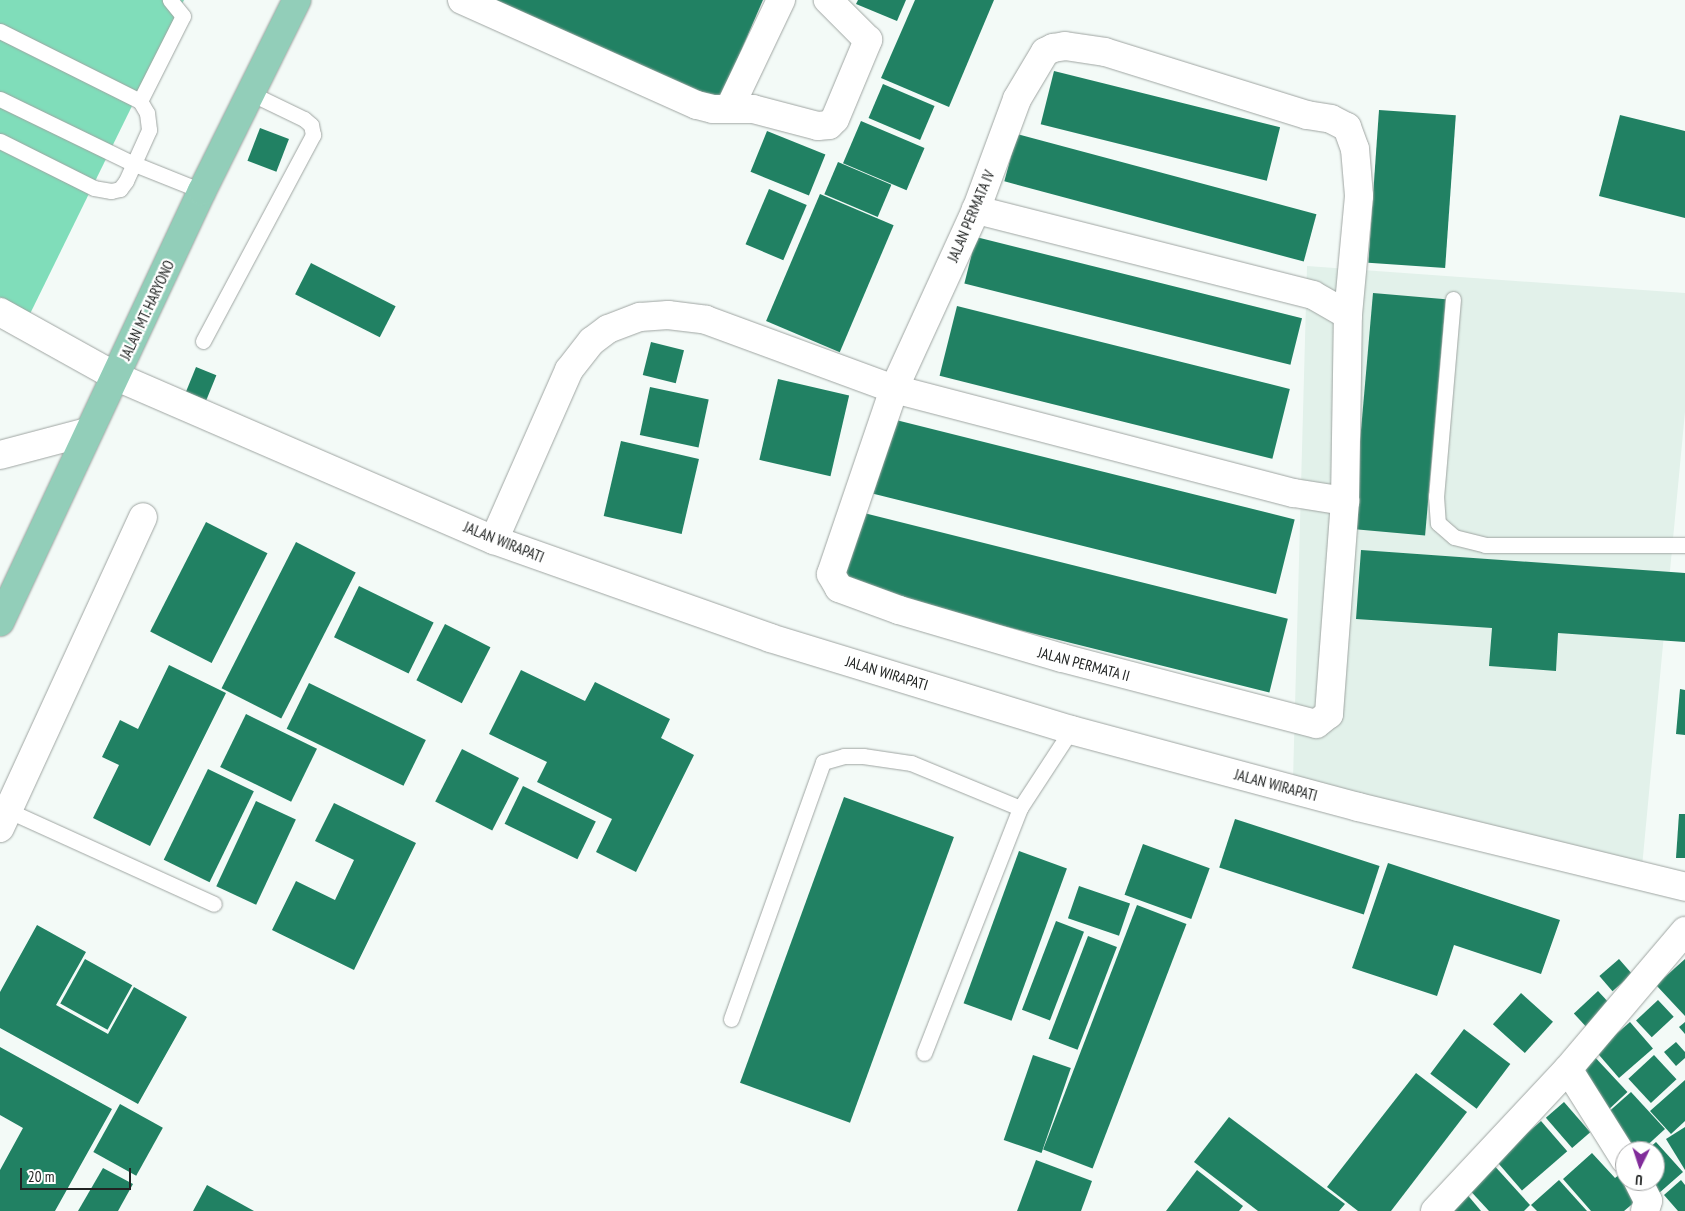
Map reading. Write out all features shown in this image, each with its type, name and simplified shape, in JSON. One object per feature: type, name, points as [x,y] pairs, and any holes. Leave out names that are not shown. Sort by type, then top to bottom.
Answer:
[{"type":"main road","name":"JALAN MT. HARYONO","points":[[0,622],[87,432],[117,377],[202,191],[252,94],[297,0]]},
{"type":"street","points":[[462,0],[697,104],[729,109],[753,109],[818,126],[833,122],[868,40],[828,0]]},
{"type":"street","points":[[729,109],[781,0]]},
{"type":"street","name":"JALAN PERMATA II","points":[[894,389],[832,567],[832,582],[839,588],[1062,658],[1306,724],[1316,724],[1328,714],[1345,501],[1348,315],[1359,196],[1355,149],[1347,127],[1331,119],[1306,115],[1105,52],[1064,46],[1053,48]]},
{"type":"street","name":"JALAN PERMATA IV","points":[[894,389],[976,210],[1017,99],[1045,52],[1053,48]]},
{"type":"street","points":[[976,210],[1313,296],[1348,315]]},
{"type":"street","name":"JALAN WIRAPATI","points":[[0,312],[117,377],[494,540],[770,638],[1071,730],[1358,807],[1685,887]]},
{"type":"street","points":[[494,540],[569,370],[592,341],[624,322],[640,316],[668,315],[706,320],[894,389],[1294,493],[1345,501]]},
{"type":"street","points":[[0,455],[87,432]]},
{"type":"street","points":[[4,819],[143,517]]},
{"type":"street","points":[[1435,1211],[1568,1069],[1685,931]]},
{"type":"street","points":[[1568,1069],[1615,1144]]},
{"type":"street","points":[[1643,1191],[1648,1201],[1645,1211]]},
{"type":"lane","points":[[140,100],[182,16],[170,0]]},
{"type":"lane","points":[[0,31],[140,100],[147,113],[149,130],[120,189],[111,191],[94,188],[0,141]]},
{"type":"lane","points":[[203,341],[313,135],[311,125],[304,119],[252,94]]},
{"type":"lane","points":[[0,99],[132,163],[202,191]]},
{"type":"lane","points":[[1453,299],[1436,496],[1438,523],[1454,537],[1485,545],[1685,545]]},
{"type":"lane","points":[[924,1052],[1020,808],[1071,730]]},
{"type":"lane","points":[[731,1019],[823,762],[844,756],[863,756],[911,763],[1020,808]]},
{"type":"lane","points":[[4,819],[214,904]]},
{"type":"shaded area","points":[[1307,266],[1685,293],[1685,412],[1642,867],[1293,780]]},
{"type":"green space","points":[[0,0],[184,0],[27,320],[0,305]]},
{"type":"building","points":[[489,0],[763,0],[719,102]]},
{"type":"building","points":[[858,0],[906,0],[897,21],[856,4]]},
{"type":"building","points":[[915,0],[994,0],[949,107],[881,78]]},
{"type":"building","points":[[1054,71],[1280,127],[1267,181],[1041,124]]},
{"type":"building","points":[[883,84],[935,106],[920,140],[869,118]]},
{"type":"building","points":[[1379,110],[1456,115],[1445,268],[1368,263]]},
{"type":"building","points":[[1620,115],[1685,131],[1685,218],[1599,196]]},
{"type":"building","points":[[861,121],[925,148],[907,190],[843,163]]},
{"type":"building","points":[[260,128],[289,139],[276,172],[247,161]]},
{"type":"building","points":[[767,131],[825,155],[809,195],[751,172]]},
{"type":"building","points":[[1017,134],[1316,214],[1304,262],[1004,181]]},
{"type":"building","points":[[838,162],[891,185],[878,217],[824,194]]},
{"type":"building","points":[[769,189],[807,205],[783,260],[746,244]]},
{"type":"building","points":[[820,194],[894,225],[840,352],[766,321]]},
{"type":"building","points":[[976,237],[1302,318],[1290,365],[964,284]]},
{"type":"building","points":[[311,263],[396,306],[380,337],[295,294]]},
{"type":"building","points":[[1373,293],[1446,299],[1425,535],[1352,529]]},
{"type":"building","points":[[957,306],[1290,389],[1272,459],[940,376]]},
{"type":"building","points":[[651,342],[684,350],[676,383],[643,375]]},
{"type":"building","points":[[196,367],[216,375],[206,400],[186,392]]},
{"type":"building","points":[[778,379],[849,395],[830,476],[759,460]]},
{"type":"building","points":[[650,387],[709,399],[699,447],[640,435]]},
{"type":"building","points":[[892,419],[1295,519],[1276,594],[873,494]]},
{"type":"building","points":[[621,441],[699,459],[682,534],[604,516]]},
{"type":"building","points":[[856,511],[1288,619],[1269,692],[838,585]]},
{"type":"building","points":[[206,522],[267,553],[212,663],[150,632]]},
{"type":"building","points":[[296,542],[356,572],[281,719],[222,688]]},
{"type":"building","points":[[1361,550],[1685,573],[1685,642],[1558,633],[1556,671],[1489,666],[1492,628],[1356,619]]},
{"type":"building","points":[[359,586],[434,622],[409,674],[334,637]]},
{"type":"building","points":[[445,624],[490,647],[462,703],[416,680]]},
{"type":"building","points":[[169,665],[226,693],[150,846],[93,818],[119,765],[102,757],[120,720],[138,729]]},
{"type":"building","points":[[521,670],[585,701],[595,682],[670,719],[661,738],[694,755],[636,872],[596,852],[612,819],[537,782],[547,762],[489,734]]},
{"type":"building","points":[[309,683],[426,740],[403,786],[287,729]]},
{"type":"building","points":[[1680,689],[1685,690],[1685,735],[1676,734]]},
{"type":"building","points":[[246,714],[317,749],[291,802],[220,767]]},
{"type":"building","points":[[462,749],[519,778],[492,831],[435,802]]},
{"type":"building","points":[[208,769],[254,791],[210,882],[164,860]]},
{"type":"building","points":[[523,786],[596,822],[577,859],[505,824]]},
{"type":"building","points":[[844,797],[954,837],[850,1123],[740,1083]]},
{"type":"building","points":[[256,801],[296,820],[256,905],[216,886]]},
{"type":"building","points":[[334,803],[416,843],[354,970],[272,930],[296,881],[335,900],[354,860],[315,841]]},
{"type":"building","points":[[1679,814],[1685,814],[1685,858],[1676,858]]},
{"type":"building","points":[[1235,819],[1380,866],[1364,914],[1219,868]]},
{"type":"building","points":[[1143,844],[1210,868],[1191,919],[1125,895]]},
{"type":"building","points":[[1019,851],[1067,868],[1012,1021],[964,1003]]},
{"type":"building","points":[[1388,863],[1560,920],[1541,974],[1454,945],[1437,996],[1352,968]]},
{"type":"building","points":[[1079,886],[1130,904],[1119,936],[1068,918]]},
{"type":"building","points":[[1137,905],[1186,924],[1093,1169],[1043,1150]]},
{"type":"building","points":[[1056,921],[1084,932],[1050,1020],[1022,1010]]},
{"type":"building","points":[[37,925],[86,952],[56,1005],[108,1034],[134,987],[187,1017],[138,1104],[0,1028],[0,992]]},
{"type":"building","points":[[1088,936],[1117,947],[1078,1050],[1049,1039]]},
{"type":"building","points":[[85,959],[132,985],[108,1030],[60,1004]]},
{"type":"building","points":[[1619,959],[1632,974],[1612,991],[1599,976]]},
{"type":"building","points":[[1685,959],[1685,1016],[1656,985]]},
{"type":"building","points":[[1598,991],[1611,1005],[1587,1027],[1574,1014]]},
{"type":"building","points":[[1521,993],[1553,1022],[1525,1053],[1493,1024]]},
{"type":"building","points":[[1658,1000],[1674,1017],[1652,1037],[1636,1020]]},
{"type":"building","points":[[1630,1022],[1653,1048],[1619,1078],[1596,1052]]},
{"type":"building","points":[[1685,1022],[1685,1034],[1679,1027]]},
{"type":"building","points":[[1464,1029],[1510,1064],[1477,1109],[1430,1074]]},
{"type":"building","points":[[1676,1042],[1685,1052],[1685,1058],[1676,1066],[1664,1052]]},
{"type":"building","points":[[0,1047],[112,1109],[55,1211],[0,1211],[0,1170],[23,1128],[0,1115]]},
{"type":"building","points":[[1592,1054],[1627,1092],[1603,1115],[1568,1077]]},
{"type":"building","points":[[1033,1055],[1071,1068],[1042,1153],[1004,1140]]},
{"type":"building","points":[[1654,1055],[1677,1079],[1651,1103],[1628,1079]]},
{"type":"building","points":[[1416,1073],[1467,1112],[1391,1211],[1358,1211],[1327,1187]]},
{"type":"building","points":[[1685,1080],[1685,1121],[1671,1134],[1650,1111]]},
{"type":"building","points":[[1631,1092],[1665,1129],[1652,1141],[1628,1141],[1605,1115]]},
{"type":"building","points":[[1564,1102],[1590,1132],[1572,1148],[1546,1118]]},
{"type":"building","points":[[120,1104],[163,1128],[136,1176],[93,1152]]},
{"type":"building","points":[[1229,1117],[1345,1204],[1339,1211],[1258,1211],[1194,1162]]},
{"type":"building","points":[[1541,1121],[1567,1151],[1522,1191],[1496,1160]]},
{"type":"building","points":[[1685,1127],[1685,1170],[1666,1139]]},
{"type":"building","points":[[1665,1152],[1683,1172],[1665,1188]]},
{"type":"building","points":[[1592,1153],[1615,1178],[1615,1191],[1661,1191],[1642,1208],[1636,1201],[1624,1211],[1591,1211],[1563,1179]]},
{"type":"building","points":[[1036,1160],[1092,1181],[1081,1211],[1017,1211]]},
{"type":"building","points":[[1491,1162],[1530,1205],[1524,1211],[1489,1211],[1465,1185]]},
{"type":"building","points":[[103,1168],[133,1184],[118,1211],[78,1211]]},
{"type":"building","points":[[1197,1170],[1243,1206],[1239,1211],[1166,1211]]},
{"type":"building","points":[[1559,1180],[1587,1211],[1537,1211],[1531,1205]]},
{"type":"building","points":[[1681,1180],[1685,1185],[1685,1211],[1678,1211],[1664,1195]]},
{"type":"building","points":[[207,1185],[254,1211],[193,1211]]},
{"type":"building","points":[[1465,1192],[1481,1211],[1443,1211]]}]
